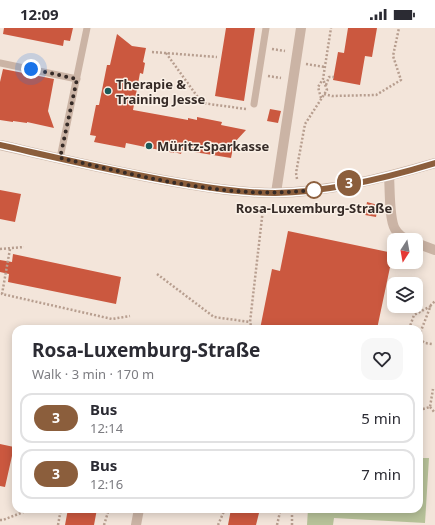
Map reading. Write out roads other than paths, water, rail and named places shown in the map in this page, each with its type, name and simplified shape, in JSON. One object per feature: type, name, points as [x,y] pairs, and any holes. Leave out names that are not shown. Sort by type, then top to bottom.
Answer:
[{"type":"street","points":[[276,193],[301,28]]},
{"type":"street","points":[[0,146],[163,181],[216,189],[276,193],[309,190],[389,176],[435,163]]},
{"type":"street","points":[[389,176],[392,217],[394,229],[398,233]]},
{"type":"street","points":[[423,246],[435,250]]},
{"type":"street","points":[[136,525],[138,513]]},
{"type":"lane","points":[[60,158],[87,28]]},
{"type":"lane","points":[[254,107],[266,28]]},
{"type":"lane","points":[[0,63],[77,79]]},
{"type":"place","name":"Therapie & Training Jesse","points":[[108,91]]},
{"type":"place","name":"Müritz-Sparkasse","points":[[149,146]]},
{"type":"place","name":"Rosa-Luxemburg-Straße","points":[[314,190]]}]
